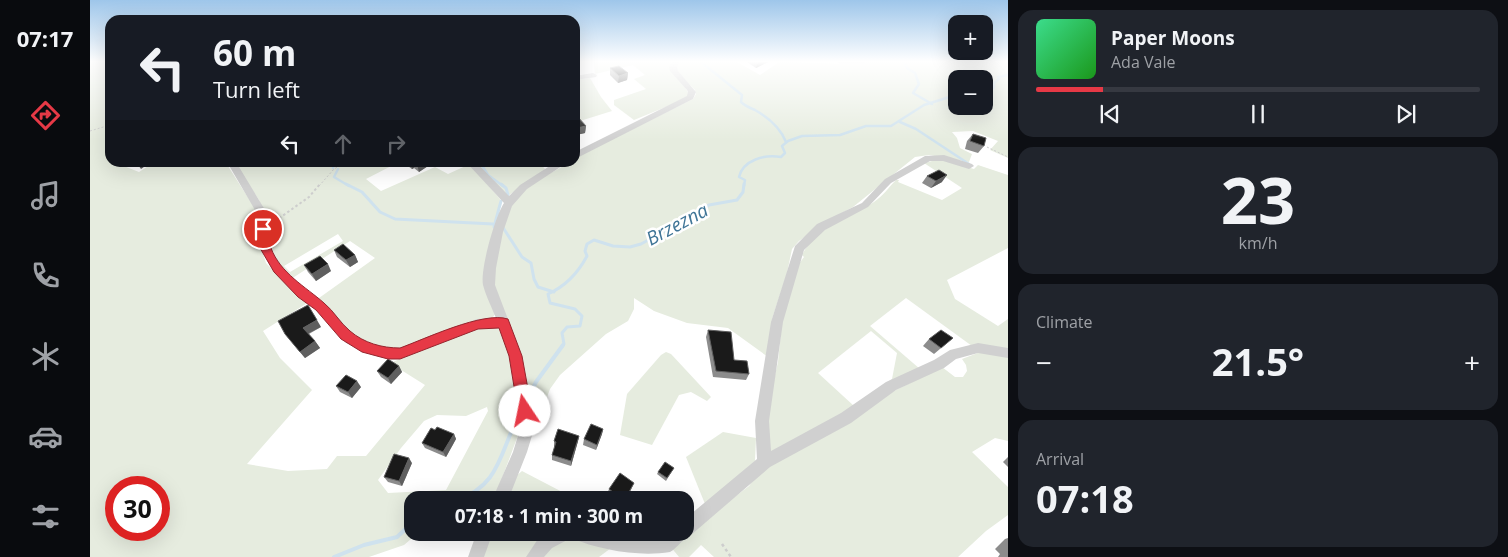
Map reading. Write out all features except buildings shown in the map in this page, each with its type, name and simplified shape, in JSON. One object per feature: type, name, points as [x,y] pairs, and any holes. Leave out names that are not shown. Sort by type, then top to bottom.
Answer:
[{"type":"street","points":[[580,153],[690,97],[692,92],[690,88]]},
{"type":"street","points":[[764,462],[762,421],[777,322],[799,249],[808,238],[822,227],[865,205],[888,181],[928,158],[944,158],[969,166]]},
{"type":"street","points":[[234,167],[260,210],[265,248],[278,269],[302,294],[321,307],[345,335],[367,348],[388,354],[400,353],[477,324],[504,322]]},
{"type":"street","points":[[475,167],[508,201]]},
{"type":"street","points":[[504,491],[520,452],[527,429],[516,356],[489,280],[497,229],[508,201],[544,167]]},
{"type":"street","points":[[694,520],[764,462],[846,418],[891,386],[939,364],[954,354],[961,354],[978,348],[1008,353]]},
{"type":"street","points":[[476,557],[482,541]]},
{"type":"street","points":[[534,557],[548,541]]},
{"type":"street","points":[[604,541],[638,552],[648,552],[666,546],[671,541]]},
{"type":"path","points":[[90,130],[105,126]]},
{"type":"path","points":[[987,147],[1008,157]]},
{"type":"path","points":[[263,229],[309,197],[337,167]]},
{"type":"path","points":[[722,544],[732,557]]},
{"type":"shaded area","points":[[90,88],[105,88],[105,167],[126,167],[139,172],[147,167],[229,167],[258,213],[262,250],[266,263],[292,290],[309,302],[263,331],[280,358],[312,390],[247,464],[288,471],[327,469],[337,456],[366,456],[425,385],[390,363],[475,329],[498,328],[503,332],[511,358],[517,407],[510,428],[516,423],[520,424],[520,430],[498,489],[496,491],[427,491],[446,490],[488,411],[487,407],[466,416],[437,415],[424,421],[401,448],[378,480],[388,493],[404,492],[404,541],[409,541],[404,545],[369,557],[90,557]]},
{"type":"shaded area","points":[[580,88],[596,88],[612,111],[580,121]]},
{"type":"shaded area","points":[[645,88],[685,88],[689,95],[685,99],[634,120],[614,105],[614,100],[646,89]]},
{"type":"shaded area","points":[[693,88],[948,88],[948,115],[993,115],[993,88],[1008,88],[1008,158],[990,150],[998,141],[973,131],[952,132],[957,138],[960,148],[972,154],[969,162],[929,155],[915,157],[853,207],[828,220],[799,241],[792,249],[787,273],[772,319],[768,357],[728,328],[687,323],[654,311],[634,298],[634,309],[628,321],[606,334],[560,375],[550,389],[537,424],[530,407],[493,282],[496,257],[510,202],[536,181],[562,167],[580,167],[580,155],[693,99],[696,94]]},
{"type":"shaded area","points":[[940,159],[974,169],[978,165],[1008,175],[1008,248],[947,280],[955,299],[998,326],[1008,319],[1008,350],[986,345],[972,346],[906,298],[870,326],[920,369],[894,383],[834,422],[771,452],[768,451],[768,405],[778,362],[782,322],[798,265],[804,257],[802,255],[808,245],[824,230],[874,202],[896,180],[942,200],[962,188],[924,163]],"holes":[[[871,331],[897,353],[892,379],[854,406],[818,373]]]},
{"type":"shaded area","points":[[238,167],[389,167],[366,179],[381,191],[435,167],[448,174],[463,167],[473,167],[500,199],[492,238],[496,313],[493,317],[399,349],[383,348],[370,344],[350,332],[312,295],[319,298],[375,258],[350,241],[291,279],[272,256],[266,240],[266,219],[259,200]],"holes":[[[338,234],[343,241],[290,272],[284,266]]]},
{"type":"shaded area","points":[[480,167],[543,167],[545,169],[509,195],[504,193]]},
{"type":"shaded area","points":[[983,351],[1008,354],[1008,441],[995,438],[972,452],[1008,487],[1008,515],[986,531],[958,557],[714,557],[701,545],[689,557],[679,557],[670,546],[677,541],[694,541],[694,528],[749,486],[761,470],[892,392],[942,367],[955,377],[963,377],[967,371],[962,359]]},
{"type":"shaded area","points":[[666,352],[671,354],[711,397],[707,401],[691,392],[679,395],[652,445],[620,435],[627,394],[661,355]]},
{"type":"shaded area","points":[[723,432],[756,438],[755,461],[705,504],[686,457]]},
{"type":"shaded area","points":[[522,471],[560,491],[509,491],[516,476]]},
{"type":"shaded area","points":[[487,541],[542,541],[527,557],[482,557]]},
{"type":"shaded area","points":[[563,541],[589,541],[611,548],[599,557],[538,557],[543,551]]},
{"type":"waterway","points":[[733,88],[742,95],[741,102],[774,123],[786,142]]},
{"type":"waterway","points":[[916,88],[913,93],[930,103]]},
{"type":"waterway","name":"Brzezna","points":[[930,103],[948,98]]},
{"type":"waterway","name":"Brzezna","points":[[744,186],[745,180],[739,177],[745,166],[750,162],[768,156],[781,157],[785,153],[782,146],[788,141],[802,136],[840,135],[866,126],[891,126],[930,103]]},
{"type":"waterway","points":[[900,122],[916,129],[969,164]]},
{"type":"waterway","points":[[483,167],[488,175],[503,186]]},
{"type":"waterway","points":[[338,169],[334,177],[349,186]]},
{"type":"waterway","points":[[346,184],[362,192],[380,212],[395,219],[493,224]]},
{"type":"waterway","points":[[501,184],[506,188],[508,195]]},
{"type":"waterway","name":"Brzezna","points":[[552,291],[566,283],[580,268],[587,256],[585,251],[587,244],[594,240],[613,246],[630,247],[641,244],[672,227],[684,223],[709,205],[737,200],[743,192],[744,184]]},
{"type":"waterway","points":[[494,227],[501,201]]},
{"type":"waterway","points":[[502,226],[522,257],[531,263],[534,279],[538,287],[552,291]]},
{"type":"waterway","name":"Brzezna","points":[[552,291],[548,294],[550,303],[575,309],[582,316],[580,326],[567,327],[562,333],[564,344],[562,347]]},
{"type":"waterway","name":"Brzezna","points":[[528,398],[536,382],[563,345]]},
{"type":"waterway","name":"Brzezna","points":[[475,491],[490,477],[497,466],[519,415]]},
{"type":"waterway","name":"Brzezna","points":[[334,557],[364,545],[397,537],[404,530]]},
{"type":"route","points":[[263,229],[265,248],[278,269],[302,294],[321,307],[345,335],[372,350],[388,354],[400,353],[477,324],[504,322],[516,356],[525,411]]}]
